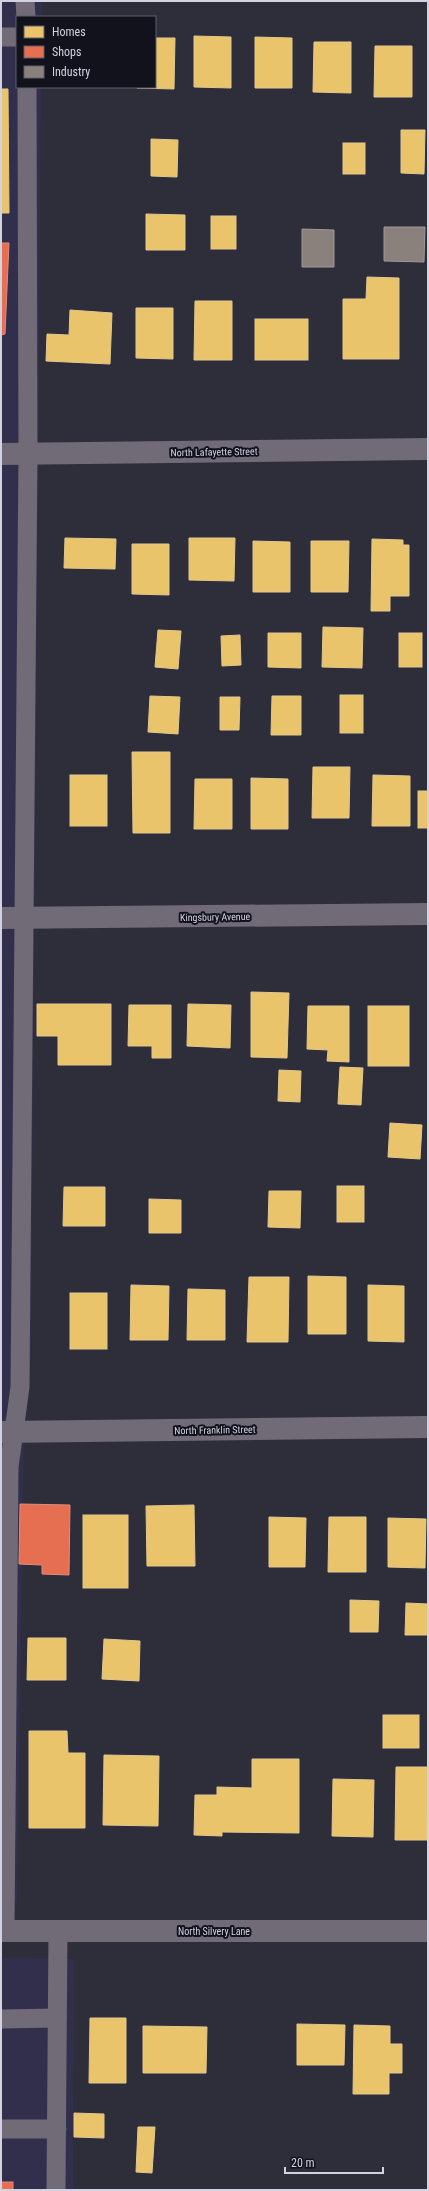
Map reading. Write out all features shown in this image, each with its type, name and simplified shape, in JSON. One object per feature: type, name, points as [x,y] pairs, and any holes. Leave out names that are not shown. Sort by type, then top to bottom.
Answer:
[{"type":"street","name":"North Lafayette Street","points":[[1,454],[428,449]]},
{"type":"street","name":"Kingsbury Avenue","points":[[1,918],[428,914]]},
{"type":"street","name":"North Franklin Street","points":[[7,1432],[428,1427]]},
{"type":"street","name":"North Silvery Lane","points":[[3,1931],[428,1931]]},
{"type":"lane","points":[[25,1],[26,16]]},
{"type":"lane","points":[[1,37],[16,37]]},
{"type":"lane","points":[[3,1931],[4,1704],[9,1467],[7,1432],[20,1386],[28,454],[28,88]]},
{"type":"lane","points":[[56,2190],[58,1931]]},
{"type":"lane","points":[[1,2019],[57,2018]]},
{"type":"lane","points":[[1,2129],[57,2130]]},
{"type":"shaded area","points":[[1,1],[42,1],[42,16],[16,16],[16,88],[41,88],[31,1355],[24,1451],[17,1902],[1,1902]]},
{"type":"shaded area","points":[[1,1958],[74,1959],[73,2190],[1,2190]]},
{"type":"building: Homes","points":[[194,36],[231,37],[231,88],[194,87]]},
{"type":"building: Homes","points":[[255,37],[292,38],[292,88],[255,88]]},
{"type":"building: Homes","points":[[156,38],[175,38],[174,89],[137,88],[156,88]]},
{"type":"building: Homes","points":[[314,42],[351,42],[351,93],[313,92]]},
{"type":"building: Homes","points":[[375,46],[412,46],[412,97],[374,97]]},
{"type":"building: Homes","points":[[1,89],[8,89],[9,213],[1,213]]},
{"type":"building: Homes","points":[[401,130],[425,130],[424,174],[401,173]]},
{"type":"building: Homes","points":[[151,139],[178,140],[177,177],[151,176]]},
{"type":"building: Homes","points":[[343,143],[365,143],[365,174],[343,174]]},
{"type":"building: Homes","points":[[146,214],[185,215],[185,250],[146,250]]},
{"type":"building: Homes","points":[[211,216],[236,216],[236,249],[211,249]]},
{"type":"building: Homes","points":[[367,277],[399,278],[399,359],[343,359],[343,299],[366,299]]},
{"type":"building: Homes","points":[[195,301],[232,301],[232,360],[194,360]]},
{"type":"building: Homes","points":[[136,308],[173,308],[173,359],[136,358]]},
{"type":"building: Homes","points":[[70,310],[112,313],[110,364],[46,361],[47,334],[69,335]]},
{"type":"building: Homes","points":[[255,319],[308,319],[308,360],[255,360]]},
{"type":"building: Homes","points":[[65,538],[116,539],[115,569],[64,568]]},
{"type":"building: Homes","points":[[189,538],[235,538],[234,581],[189,580]]},
{"type":"building: Homes","points":[[372,539],[403,540],[403,545],[409,545],[409,596],[390,596],[390,611],[371,611]]},
{"type":"building: Homes","points":[[253,541],[290,542],[290,592],[253,592]]},
{"type":"building: Homes","points":[[311,541],[349,541],[348,592],[311,592]]},
{"type":"building: Homes","points":[[132,544],[169,544],[169,595],[132,594]]},
{"type":"building: Homes","points":[[323,627],[363,628],[362,668],[322,667]]},
{"type":"building: Homes","points":[[158,630],[181,631],[178,669],[155,667]]},
{"type":"building: Homes","points":[[268,633],[301,633],[301,668],[268,667]]},
{"type":"building: Homes","points":[[399,633],[422,633],[422,667],[399,667]]},
{"type":"building: Homes","points":[[240,635],[241,665],[222,666],[221,636]]},
{"type":"building: Homes","points":[[340,695],[363,695],[363,733],[340,733]]},
{"type":"building: Homes","points":[[150,696],[180,697],[178,734],[148,732]]},
{"type":"building: Homes","points":[[272,696],[301,696],[301,735],[271,735]]},
{"type":"building: Homes","points":[[220,697],[240,697],[239,730],[220,730]]},
{"type":"building: Homes","points":[[132,752],[170,752],[170,833],[133,833]]},
{"type":"building: Homes","points":[[313,767],[350,767],[349,818],[312,818]]},
{"type":"building: Homes","points":[[70,775],[107,775],[107,826],[70,826]]},
{"type":"building: Homes","points":[[373,775],[410,776],[410,826],[372,826]]},
{"type":"building: Homes","points":[[251,778],[288,779],[288,829],[251,829]]},
{"type":"building: Homes","points":[[195,779],[232,779],[232,829],[194,829]]},
{"type":"building: Homes","points":[[418,791],[428,791],[428,828],[418,828]]},
{"type":"building: Homes","points":[[251,992],[289,993],[287,1058],[251,1057]]},
{"type":"building: Homes","points":[[37,1004],[111,1004],[111,1065],[58,1065],[58,1036],[37,1036]]},
{"type":"building: Homes","points":[[188,1004],[231,1005],[230,1048],[187,1046]]},
{"type":"building: Homes","points":[[129,1005],[171,1005],[171,1058],[152,1058],[152,1046],[128,1046]]},
{"type":"building: Homes","points":[[308,1006],[349,1006],[349,1062],[327,1061],[328,1050],[307,1049]]},
{"type":"building: Homes","points":[[368,1006],[409,1006],[409,1066],[368,1066]]},
{"type":"building: Homes","points":[[340,1067],[363,1068],[361,1105],[338,1104]]},
{"type":"building: Homes","points":[[279,1070],[301,1071],[300,1102],[278,1101]]},
{"type":"building: Homes","points":[[390,1123],[422,1125],[420,1159],[388,1157]]},
{"type":"building: Homes","points":[[337,1186],[364,1186],[364,1222],[337,1222]]},
{"type":"building: Homes","points":[[64,1187],[105,1187],[105,1226],[63,1226]]},
{"type":"building: Homes","points":[[269,1191],[301,1191],[300,1228],[268,1227]]},
{"type":"building: Homes","points":[[149,1199],[181,1200],[181,1233],[149,1233]]},
{"type":"building: Homes","points":[[308,1276],[346,1277],[346,1334],[308,1334]]},
{"type":"building: Homes","points":[[249,1277],[289,1277],[288,1342],[247,1342]]},
{"type":"building: Homes","points":[[131,1285],[169,1286],[168,1340],[130,1340]]},
{"type":"building: Homes","points":[[368,1285],[404,1286],[404,1342],[368,1341]]},
{"type":"building: Homes","points":[[188,1289],[225,1290],[225,1340],[187,1340]]},
{"type":"building: Homes","points":[[70,1293],[107,1293],[107,1349],[70,1349]]},
{"type":"building: Homes","points":[[194,1505],[195,1566],[147,1566],[146,1506]]},
{"type":"building: Homes","points":[[83,1515],[128,1515],[128,1588],[83,1588]]},
{"type":"building: Homes","points":[[269,1517],[306,1518],[305,1567],[269,1567]]},
{"type":"building: Homes","points":[[329,1517],[366,1517],[366,1572],[328,1572]]},
{"type":"building: Homes","points":[[388,1518],[426,1519],[425,1568],[388,1567]]},
{"type":"building: Homes","points":[[350,1600],[379,1601],[378,1632],[350,1632]]},
{"type":"building: Homes","points":[[406,1603],[428,1604],[428,1635],[405,1635]]},
{"type":"building: Homes","points":[[28,1638],[66,1638],[66,1680],[27,1680]]},
{"type":"building: Homes","points":[[104,1639],[140,1641],[139,1681],[102,1679]]},
{"type":"building: Homes","points":[[383,1715],[419,1715],[419,1748],[383,1748]]},
{"type":"building: Homes","points":[[29,1731],[67,1731],[68,1753],[85,1753],[85,1828],[29,1828]]},
{"type":"building: Homes","points":[[104,1755],[159,1756],[158,1826],[103,1825]]},
{"type":"building: Homes","points":[[252,1759],[299,1759],[299,1833],[222,1832],[222,1836],[194,1835],[195,1795],[217,1795],[217,1787],[252,1788]]},
{"type":"building: Homes","points":[[396,1767],[428,1767],[427,1840],[395,1840]]},
{"type":"building: Homes","points":[[333,1779],[374,1780],[373,1837],[332,1836]]},
{"type":"building: Homes","points":[[90,2018],[126,2018],[126,2083],[89,2083]]},
{"type":"building: Homes","points":[[297,2024],[345,2025],[344,2065],[297,2065]]},
{"type":"building: Homes","points":[[354,2025],[390,2026],[390,2044],[402,2044],[402,2073],[389,2073],[389,2094],[353,2094]]},
{"type":"building: Homes","points":[[143,2026],[207,2027],[206,2073],[143,2073]]},
{"type":"building: Homes","points":[[74,2113],[104,2114],[104,2138],[74,2137]]},
{"type":"building: Homes","points":[[138,2127],[155,2127],[152,2173],[136,2172]]},
{"type":"building: Shops","points":[[1,243],[9,243],[5,334],[1,335]]},
{"type":"building: Shops","points":[[20,1504],[70,1505],[69,1575],[42,1574],[42,1565],[19,1564]]},
{"type":"building: Shops","points":[[1,2182],[13,2182],[13,2190],[1,2190]]},
{"type":"building: Industry","points":[[384,227],[425,227],[424,262],[384,261]]},
{"type":"building: Industry","points":[[302,229],[334,230],[334,267],[302,267]]}]
